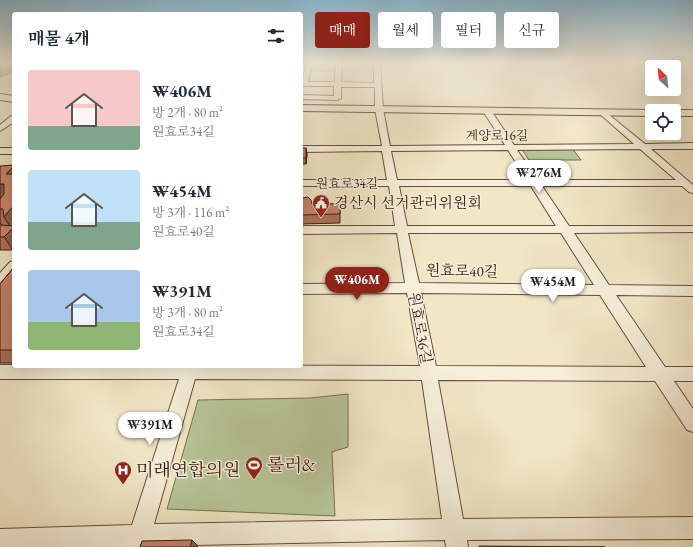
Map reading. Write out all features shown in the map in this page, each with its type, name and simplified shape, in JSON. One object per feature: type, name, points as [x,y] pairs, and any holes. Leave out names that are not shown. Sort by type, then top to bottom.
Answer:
[{"type":"main road","points":[[0,97],[12,99]]},
{"type":"main road","points":[[303,108],[645,113]]},
{"type":"main road","points":[[681,113],[693,113]]},
{"type":"street","points":[[303,97],[337,98],[338,89]]},
{"type":"street","name":"원효로36길","points":[[378,89],[379,109],[429,373],[455,538]]},
{"type":"street","points":[[487,111],[693,424]]},
{"type":"street","points":[[603,112],[693,190]]},
{"type":"street","points":[[0,120],[12,119]]},
{"type":"street","points":[[0,129],[12,120]]},
{"type":"street","name":"계양로16길","points":[[303,149],[693,146]]},
{"type":"street","points":[[0,151],[12,151]]},
{"type":"street","name":"원효로34길","points":[[303,183],[393,183]]},
{"type":"street","points":[[393,183],[685,183]]},
{"type":"street","points":[[303,230],[693,229]]},
{"type":"street","points":[[0,282],[12,267]]},
{"type":"street","points":[[303,289],[413,288]]},
{"type":"street","name":"원효로40길","points":[[413,288],[693,291]]},
{"type":"street","points":[[0,372],[66,369],[190,369],[429,373],[693,374]]},
{"type":"street","points":[[138,541],[190,369]]},
{"type":"street","points":[[0,540],[138,541],[455,538],[693,528]]},
{"type":"green space","points":[[521,148],[572,148],[581,160],[529,160]]},
{"type":"green space","name":"롤러&","points":[[348,394],[348,447],[332,452],[335,516],[167,509],[198,400],[310,398]]},
{"type":"building","points":[[303,148],[306,148],[306,158],[303,158]]},
{"type":"building","points":[[12,165],[12,168],[6,174],[12,174],[12,207],[4,217],[3,209],[0,209],[0,199],[4,194],[4,184],[0,184],[0,166]]},
{"type":"building","points":[[308,197],[312,204],[340,204],[340,214],[303,215],[303,198]]},
{"type":"building","points":[[0,225],[12,226],[12,229],[4,237],[0,237]]},
{"type":"building","points":[[12,269],[12,350],[0,350],[0,284]]},
{"type":"building","points":[[192,540],[190,547],[140,547],[142,541]]},
{"type":"building","points":[[479,546],[605,547],[479,547]]},
{"type":"place","name":"경산시 선거관리위원회","points":[[321,218]]},
{"type":"place","name":"롤러&","points":[[254,480]]},
{"type":"place","name":"미래연합의원","points":[[123,485]]}]
